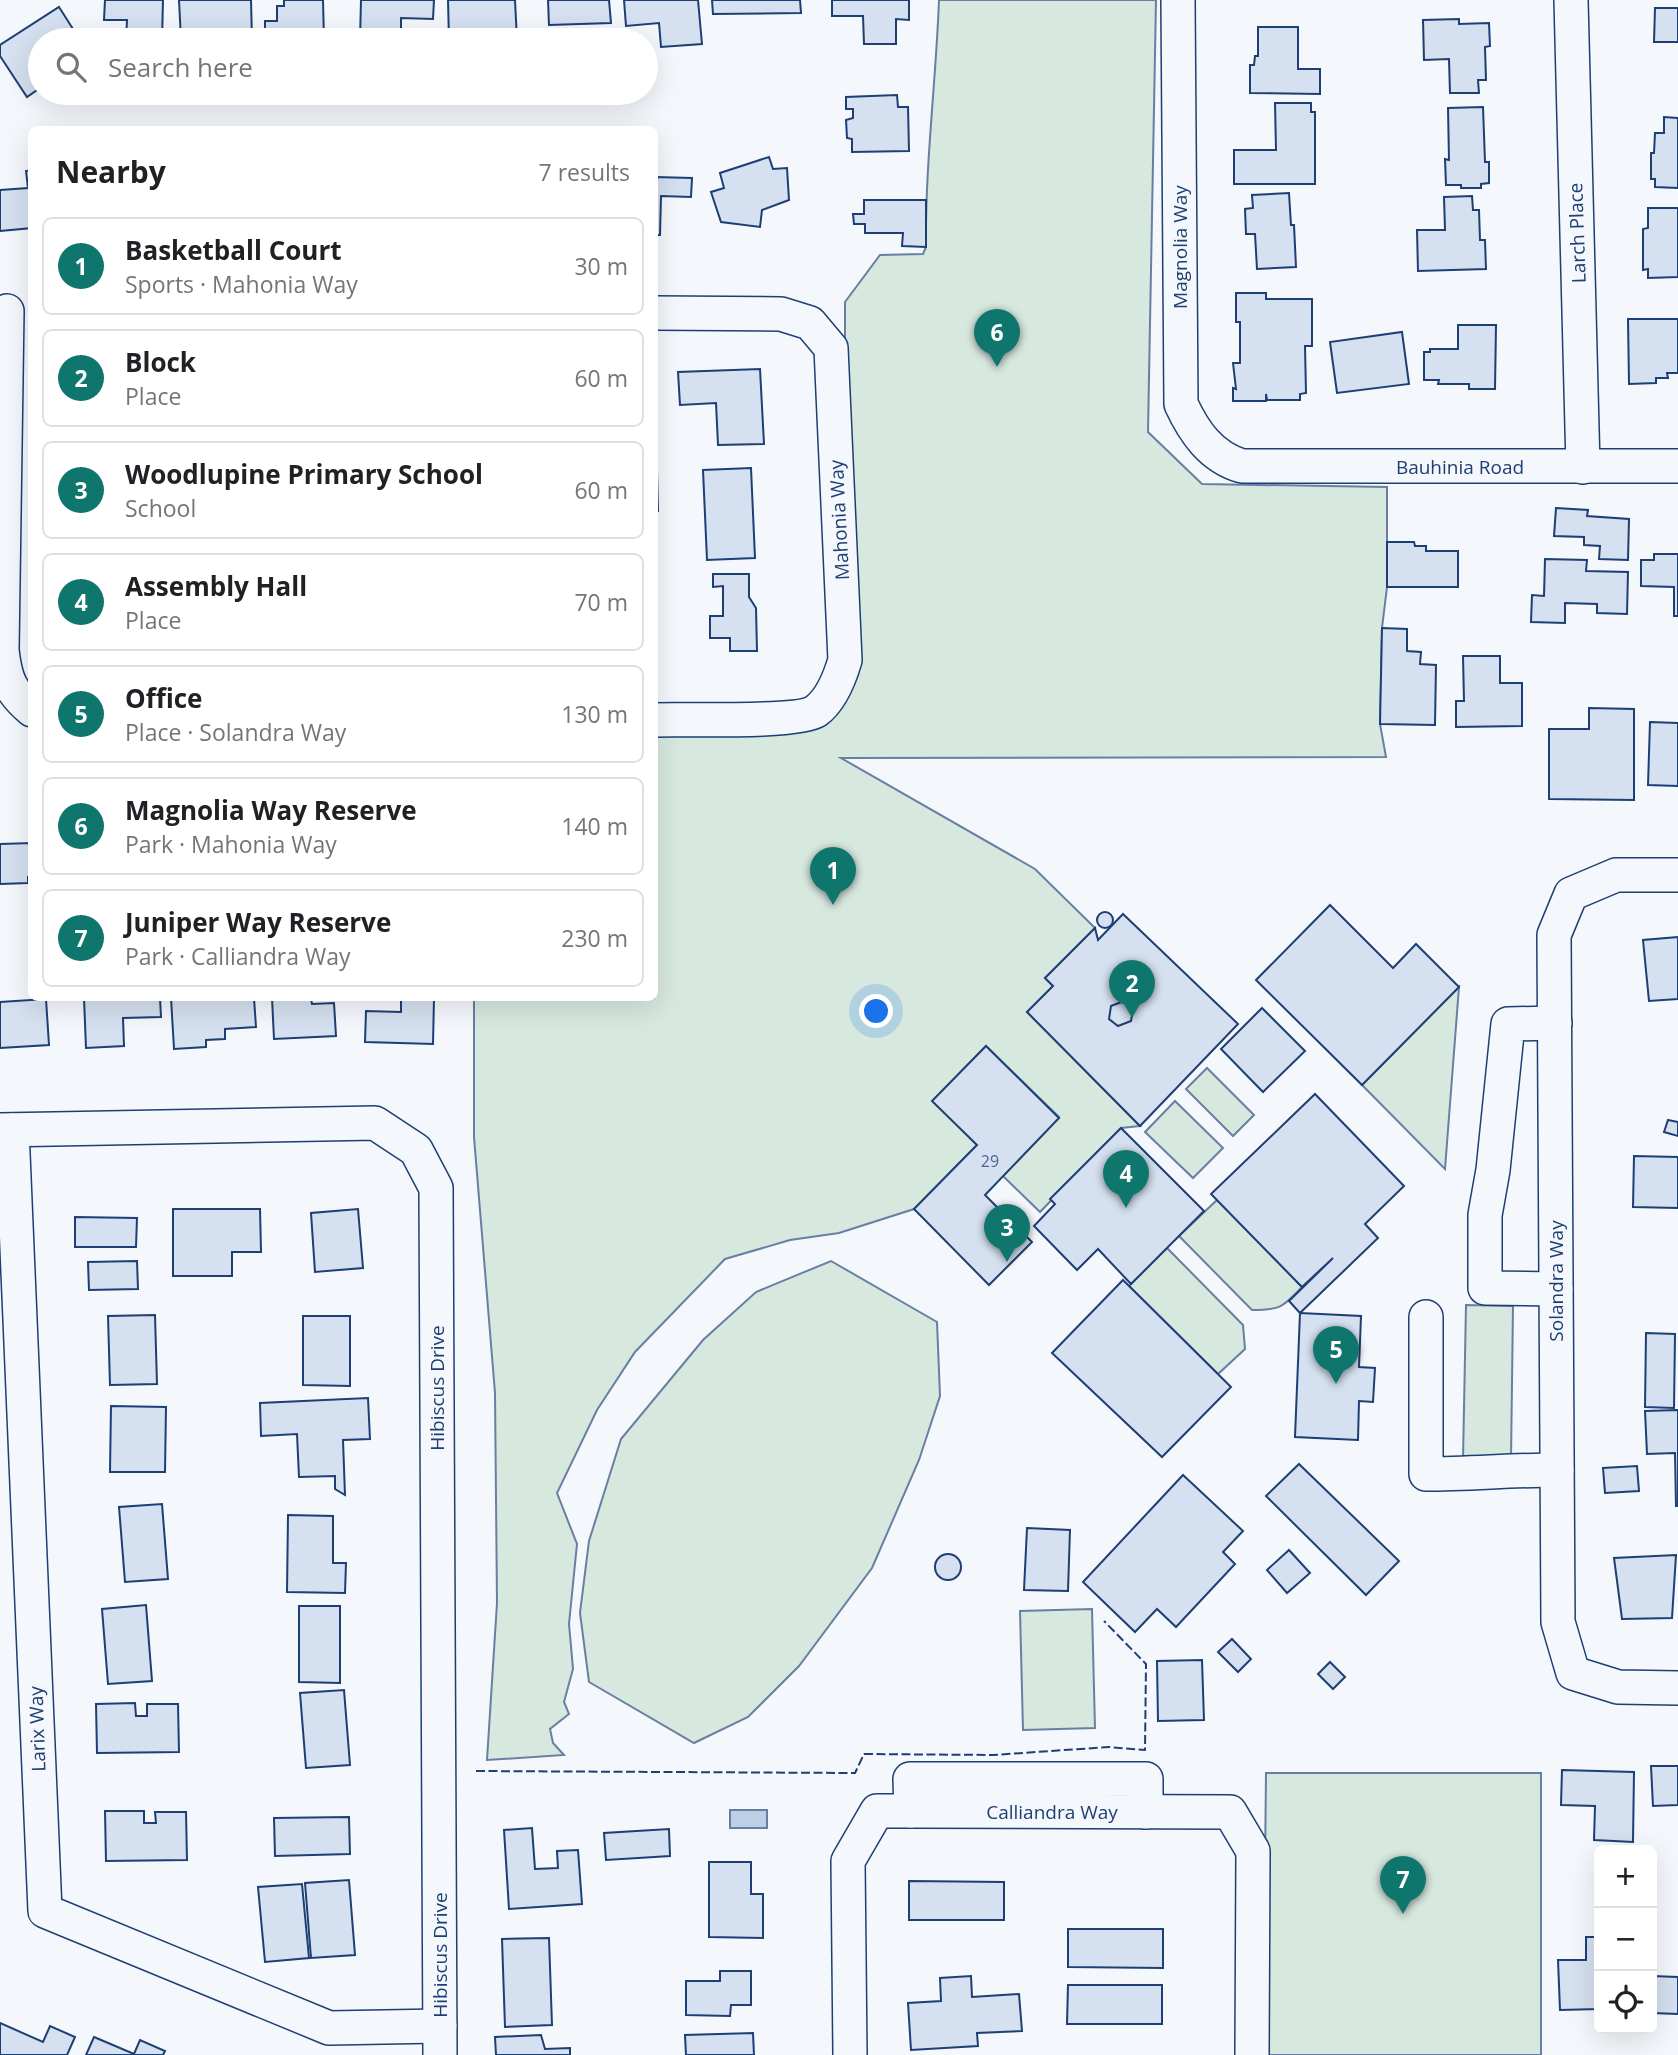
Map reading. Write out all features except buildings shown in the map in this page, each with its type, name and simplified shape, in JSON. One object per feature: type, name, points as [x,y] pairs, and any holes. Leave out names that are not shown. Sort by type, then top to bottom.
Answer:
[{"type":"street","name":"Magnolia Way","points":[[1178,0],[1181,404],[1206,445],[1225,460],[1242,466]]},
{"type":"street","name":"Larch Place","points":[[1571,0],[1583,467]]},
{"type":"street","points":[[13,311],[2,650],[4,671],[15,696],[28,707]]},
{"type":"street","name":"Mahonia Way","points":[[658,313],[781,314],[810,323],[831,348],[845,660],[839,679],[815,711],[792,718],[658,720]]},
{"type":"street","name":"Bauhinia Road","points":[[1242,466],[1678,466]]},
{"type":"street","name":"Solandra Way","points":[[1678,875],[1616,875],[1571,894],[1554,935],[1558,1622],[1573,1673],[1618,1687],[1678,1688]]},
{"type":"street","points":[[1555,1023],[1508,1024],[1493,1170],[1485,1215],[1485,1288],[1556,1289]]},
{"type":"street","name":"Hibiscus Drive","points":[[6,1130],[375,1123],[416,1150],[436,1188],[440,2040]]},
{"type":"street","name":"Larix Way","points":[[6,1130],[45,1911],[329,2028],[440,2040]]},
{"type":"street","points":[[1426,1317],[1426,1474],[1557,1470]]},
{"type":"street","name":"Calliandra Way","points":[[850,2055],[848,1861],[877,1811],[911,1811],[1230,1812],[1253,1851],[1252,2055]]},
{"type":"shaded area","points":[[939,0],[1156,0],[1148,432],[1202,484],[1387,487],[1387,587],[1382,628],[1380,724],[1386,757],[841,758],[1035,869],[1095,928],[1045,978],[1053,986],[1027,1012],[1140,1126],[1121,1128],[1040,1212],[1003,1176],[1059,1117],[986,1046],[933,1101],[977,1145],[914,1209],[839,1233],[790,1240],[725,1259],[635,1352],[597,1410],[557,1493],[577,1544],[569,1624],[573,1669],[564,1702],[569,1714],[550,1729],[553,1743],[564,1755],[487,1760],[497,1603],[495,1393],[474,1137],[474,1001],[658,1001],[658,710],[808,704],[845,660],[845,302],[880,255],[923,254],[926,247],[927,185]]},
{"type":"shaded area","points":[[1459,987],[1445,1169],[1362,1085]]},
{"type":"shaded area","points":[[1207,1068],[1254,1115],[1233,1136],[1186,1089]]},
{"type":"shaded area","points":[[1175,1101],[1223,1148],[1193,1178],[1145,1132]]},
{"type":"shaded area","points":[[1217,1200],[1302,1287],[1285,1304],[1275,1308],[1252,1310],[1179,1236]]},
{"type":"shaded area","points":[[1167,1248],[1243,1325],[1245,1349],[1218,1374],[1129,1286]]},
{"type":"shaded area","points":[[831,1261],[937,1322],[940,1396],[919,1460],[872,1568],[799,1666],[748,1717],[694,1743],[589,1682],[580,1613],[589,1541],[621,1439],[703,1340],[756,1292]]},
{"type":"shaded area","points":[[1466,1305],[1513,1306],[1511,1460],[1463,1459]]},
{"type":"shaded area","points":[[1092,1609],[1095,1728],[1023,1730],[1020,1611]]},
{"type":"shaded area","points":[[1266,1773],[1541,1773],[1541,2055],[1263,2055]]},
{"type":"water","points":[[730,1810],[767,1810],[767,1828],[730,1828]]},
{"type":"fence","points":[[476,1771],[855,1773],[864,1754],[993,1755],[1109,1747],[1145,1750],[1146,1664],[1104,1621]]},
{"type":"place","name":"Magnolia Way Reserve","points":[[997,367]]},
{"type":"place","name":"Basketball Court","points":[[833,905]]},
{"type":"place","name":"Block","points":[[1132,1018]]},
{"type":"place","name":"Assembly Hall","points":[[1126,1208]]},
{"type":"place","name":"Woodlupine Primary School","points":[[1007,1262]]},
{"type":"place","name":"Office","points":[[1336,1384]]},
{"type":"place","name":"Juniper Way Reserve","points":[[1403,1914]]}]
